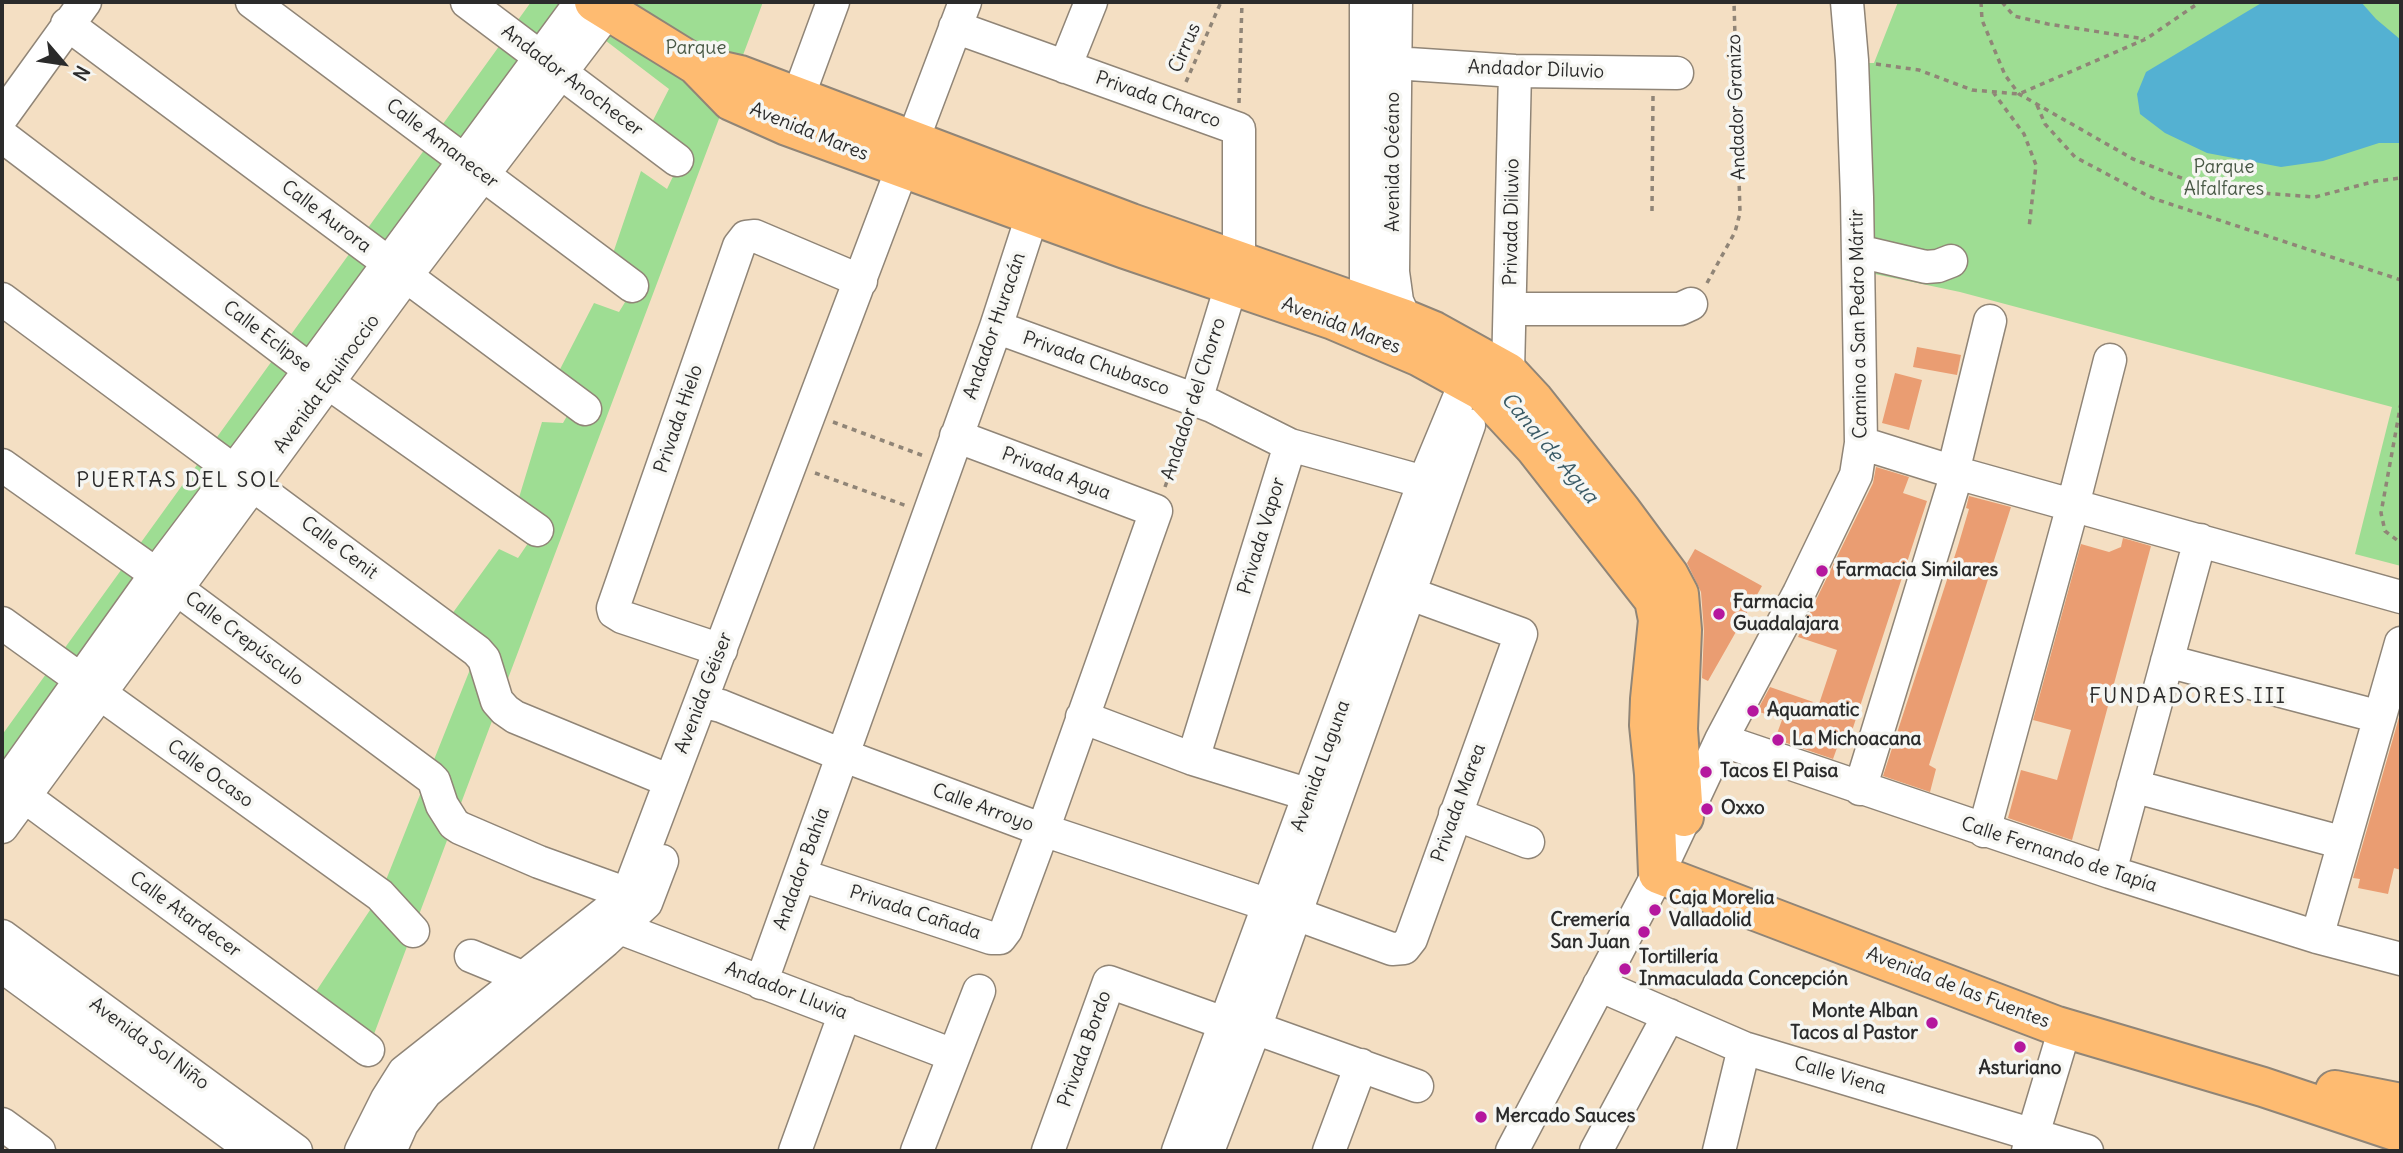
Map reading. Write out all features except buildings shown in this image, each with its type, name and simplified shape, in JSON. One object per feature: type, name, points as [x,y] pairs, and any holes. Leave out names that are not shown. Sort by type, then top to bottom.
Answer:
[{"type":"main road","name":"Avenida Mares","points":[[594,5],[696,65],[740,75],[793,111],[1128,236],[1235,273],[1366,306],[1446,338],[1485,382],[1654,600],[1658,620],[1649,725],[1658,874]]},
{"type":"main road","name":"Avenida Mares","points":[[918,158],[1032,216],[1128,236]]},
{"type":"main road","name":"Avenida Mares","points":[[1235,273],[1359,330],[1534,400],[1621,510],[1669,575],[1679,594],[1682,630],[1678,729],[1685,817]]},
{"type":"main road","name":"Avenida de las Fuentes","points":[[1658,874],[2065,1028],[2263,1087],[2399,1114]]},
{"type":"street","name":"Calle Amanecer","points":[[252,2],[632,286]]},
{"type":"street","name":"Andador Anochecer","points":[[467,2],[677,160]]},
{"type":"street","points":[[793,111],[833,2]]},
{"type":"street","name":"Avenida Océano","points":[[1366,2],[1366,306]]},
{"type":"street","name":"Avenida Océano","points":[[1396,2],[1393,272],[1397,301],[1405,320]]},
{"type":"street","name":"Camino a San Pedro Mártir","points":[[1512,1151],[1658,874],[1721,740],[1842,508],[1856,475],[1861,443],[1858,251],[1847,2]]},
{"type":"street","name":"Avenida Equinoccio","points":[[2,827],[9,788],[90,688],[594,5]]},
{"type":"street","points":[[1065,66],[1086,12]]},
{"type":"street","points":[[2,117],[76,13]]},
{"type":"street","name":"Calle Aurora","points":[[76,13],[397,269],[585,410]]},
{"type":"street","points":[[918,158],[960,14]]},
{"type":"street","name":"Privada Charco","points":[[960,14],[1065,66],[1239,129],[1235,273]]},
{"type":"street","name":"Andador Diluvio","points":[[1394,64],[1515,71],[1665,73]]},
{"type":"street","name":"Privada Diluvio","points":[[1485,382],[1511,309],[1515,71]]},
{"type":"street","name":"Calle Eclipse","points":[[2,136],[320,376],[537,530]]},
{"type":"street","name":"Avenida Géiser","points":[[361,1151],[387,1098],[404,1072],[453,1050],[604,931],[610,909],[632,883],[670,781],[711,704],[721,650],[815,445],[860,281],[918,158]]},
{"type":"street","name":"Avenida Géiser","points":[[390,1151],[402,1124],[453,1050],[522,977],[604,931],[646,903],[711,704],[815,445],[918,158]]},
{"type":"street","name":"Andador Huracán","points":[[951,450],[996,327],[1032,216]]},
{"type":"street","name":"Privada Hielo","points":[[721,650],[622,617],[614,612],[613,608],[739,246],[746,237],[755,236],[860,281]]},
{"type":"street","points":[[1858,251],[1926,267],[1938,267],[1951,261]]},
{"type":"street","name":"Andador del Chorro","points":[[1196,401],[1235,273]]},
{"type":"street","name":"Calle Cenit","points":[[2,299],[477,651],[484,659],[497,701],[505,710],[515,717],[670,781]]},
{"type":"street","points":[[1511,309],[1680,309],[1691,304]]},
{"type":"street","points":[[1860,789],[1955,473],[1990,321]]},
{"type":"street","name":"Privada Chubasco","points":[[996,327],[1212,406],[1290,445]]},
{"type":"street","points":[[1984,831],[2110,360]]},
{"type":"street","name":"Avenida Laguna","points":[[1178,1151],[1224,1023],[1282,910],[1377,649],[1424,482],[1485,382]]},
{"type":"street","name":"Avenida Laguna","points":[[1208,1151],[1255,1028],[1310,795],[1377,649],[1408,593],[1485,382]]},
{"type":"street","points":[[1861,443],[1955,473],[2401,597]]},
{"type":"street","points":[[1290,445],[1424,482]]},
{"type":"street","name":"Privada Vapor","points":[[1193,759],[1290,445]]},
{"type":"street","points":[[842,755],[951,450]]},
{"type":"street","name":"Privada Agua","points":[[951,450],[1156,511]]},
{"type":"street","name":"Calle Crepúsculo","points":[[2,465],[430,777],[435,781],[442,805],[454,824],[539,862],[625,893]]},
{"type":"street","points":[[1043,830],[1156,511]]},
{"type":"street","points":[[2110,872],[2200,540]]},
{"type":"street","name":"Privada Marea","points":[[1282,910],[1392,949],[1404,948],[1411,939],[1521,634],[1408,593]]},
{"type":"street","name":"Calle Ocaso","points":[[2,623],[380,895],[413,931]]},
{"type":"street","points":[[2317,937],[2401,643]]},
{"type":"street","points":[[2166,661],[2380,717]]},
{"type":"street","name":"Calle Arroyo","points":[[711,704],[1043,830],[1282,910]]},
{"type":"street","points":[[1082,717],[1193,759],[1310,795]]},
{"type":"street","name":"Calle Fernando de Tapía","points":[[1721,740],[2110,872],[2317,937],[2401,959]]},
{"type":"street","name":"Andador Bahía","points":[[761,983],[842,755]]},
{"type":"street","points":[[2133,786],[2344,843]]},
{"type":"street","name":"Calle Atardecer","points":[[9,788],[368,1050]]},
{"type":"street","points":[[1455,814],[1528,842]]},
{"type":"street","name":"Privada Cañada","points":[[800,875],[991,938],[1000,938],[1006,930],[1043,830]]},
{"type":"street","name":"Andador Lluvia","points":[[604,931],[761,983],[953,1055]]},
{"type":"street","name":"Avenida Sol Niño","points":[[2,936],[296,1151]]},
{"type":"street","points":[[471,956],[522,977]]},
{"type":"street","name":"Avenida Sol Niño","points":[[2,967],[254,1151]]},
{"type":"street","name":"Privada Bordo","points":[[1048,1151],[1109,982],[1224,1023]]},
{"type":"street","name":"Calle Viena","points":[[1599,985],[1744,1048],[2032,1143],[2088,1151]]},
{"type":"street","points":[[917,1151],[979,991]]},
{"type":"street","points":[[795,1151],[845,1013]]},
{"type":"street","points":[[1596,1151],[1669,1015]]},
{"type":"street","points":[[1255,1028],[1417,1086]]},
{"type":"street","points":[[2032,1143],[2065,1028]]},
{"type":"street","points":[[1719,1151],[1744,1048]]},
{"type":"street","points":[[1329,1151],[1361,1065]]},
{"type":"street","points":[[2,1124],[38,1151]]},
{"type":"path","name":"Cirrus","points":[[1175,106],[1221,2]]},
{"type":"path","points":[[1239,129],[1242,2]]},
{"type":"path","name":"Andador Granizo","points":[[1691,304],[1699,297],[1735,232],[1740,213],[1734,2]]},
{"type":"path","points":[[1982,2],[1982,20],[2006,75],[2019,94]]},
{"type":"path","points":[[2002,2],[2014,16],[2146,39]]},
{"type":"path","points":[[2019,94],[2146,39],[2200,2]]},
{"type":"path","points":[[1852,69],[1919,70],[1972,90],[2019,94],[2133,159],[2184,179],[2248,192],[2315,197],[2376,181],[2401,178]]},
{"type":"path","points":[[1652,211],[1665,73]]},
{"type":"path","points":[[1993,92],[2024,134],[2036,165],[2029,228]]},
{"type":"path","points":[[2036,103],[2045,124],[2075,157],[2152,198],[2401,280]]},
{"type":"path","name":"Andador del Chorro","points":[[1156,511],[1196,401]]},
{"type":"path","points":[[2401,403],[2381,513],[2385,531],[2401,543]]},
{"type":"path","points":[[815,445],[951,450]]},
{"type":"path","points":[[815,445],[928,514]]},
{"type":"green space","name":"Parque","points":[[531,2],[763,2],[368,1050],[307,1005],[380,895],[477,652],[444,625],[499,549],[518,558],[537,530],[514,514],[542,422],[563,423],[575,402],[555,379],[594,303],[619,312],[630,294],[608,268],[641,171],[667,189],[679,164],[645,136],[669,89],[593,31],[2,828],[2,735]]},
{"type":"green space","name":"Parque Alfalfares","points":[[1898,2],[2401,2],[2401,566],[2355,554],[2392,407],[1960,292],[1870,273],[1868,63],[1874,63]]},
{"type":"water","points":[[2263,2],[2361,2],[2401,40],[2401,143],[2379,143],[2323,161],[2281,167],[2207,153],[2165,133],[2140,114],[2137,94],[2146,72]]},
{"type":"place","name":"Farmacia Similares","points":[[1822,571]]},
{"type":"place","name":"Farmacia Guadalajara","points":[[1719,614]]},
{"type":"place","name":"Aquamatic","points":[[1753,711]]},
{"type":"place","name":"La Michoacana","points":[[1778,740]]},
{"type":"place","name":"Tacos El Paisa","points":[[1706,772]]},
{"type":"place","name":"Oxxo","points":[[1707,809]]},
{"type":"place","name":"Caja Morelia Valladolid","points":[[1655,910]]},
{"type":"place","name":"Cremería San Juan","points":[[1644,932]]},
{"type":"place","name":"Tortillería Inmaculada Concepción","points":[[1625,969]]},
{"type":"place","name":"Monte Alban Tacos al Pastor","points":[[1932,1023]]},
{"type":"place","name":"Asturiano","points":[[2020,1047]]},
{"type":"place","name":"Mercado Sauces","points":[[1481,1117]]},
{"type":"district","name":"PUERTAS DEL SOL","points":[[179,481]]},
{"type":"district","name":"FUNDADORES III","points":[[2188,697]]},
{"type":"water label","name":"Canal de Agua","points":[[1549,448]]}]
